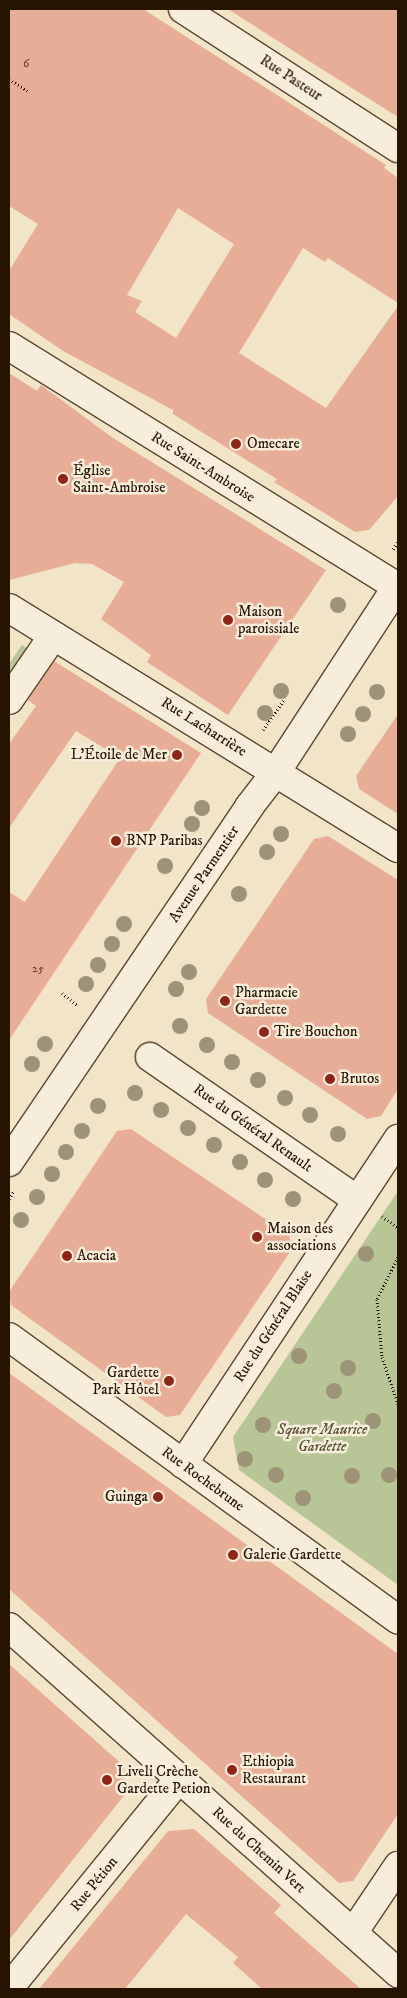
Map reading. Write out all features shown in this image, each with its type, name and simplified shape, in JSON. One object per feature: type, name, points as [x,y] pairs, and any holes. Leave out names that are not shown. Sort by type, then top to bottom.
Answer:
[{"type":"street","name":"Rue Pasteur","points":[[183,9],[398,148]]},
{"type":"street","name":"Rue Saint-Ambroise","points":[[9,346],[398,586]]},
{"type":"street","name":"Avenue Parmentier","points":[[9,1162],[249,807],[276,772],[398,586]]},
{"type":"street","name":"Rue Lacharrière","points":[[9,608],[398,848]]},
{"type":"street","points":[[9,700],[53,636]]},
{"type":"street","name":"Rue du Général Renault","points":[[150,1057],[357,1200]]},
{"type":"street","name":"Rue du Général Blaise","points":[[183,1464],[398,1139]]},
{"type":"street","name":"Rue Rochebrune","points":[[9,1337],[398,1620]]},
{"type":"street","name":"Rue du Chemin Vert","points":[[9,1627],[398,1972]]},
{"type":"street","name":"Rue Pétion","points":[[9,1988],[179,1779]]},
{"type":"street","points":[[353,1933],[398,1866]]},
{"type":"path","points":[[9,79],[28,91]]},
{"type":"path","points":[[62,994],[78,1005]]},
{"type":"path","points":[[382,1216],[398,1228]]},
{"type":"path","points":[[398,1257],[377,1299],[382,1357],[398,1404]]},
{"type":"green space","points":[[22,645],[27,648],[9,673],[9,664]]},
{"type":"green space","name":"Square Maurice Gardette","points":[[398,1191],[398,1585],[239,1470],[233,1437]]},
{"type":"building","points":[[9,9],[143,9],[386,165],[384,168],[398,178],[398,303],[328,258],[325,262],[303,248],[239,353],[326,408],[398,306],[398,496],[369,530],[355,532],[274,482],[277,479],[173,414],[173,410],[63,351],[9,314],[9,271],[38,224],[9,206]],"holes":[[[178,208],[234,244],[176,338],[135,312],[142,301],[127,295]]]},
{"type":"building","points":[[228,9],[398,9],[398,117],[309,61]]},
{"type":"building","points":[[9,373],[37,391],[41,385],[113,438],[326,570],[228,715],[147,662],[151,655],[101,619],[124,582],[92,564],[75,563],[9,580]]},
{"type":"building","points":[[54,661],[201,753],[9,1040],[9,892],[25,902],[120,758],[76,731],[9,828],[9,744],[36,706],[28,700]]},
{"type":"building","points":[[398,714],[398,814],[359,789],[356,776]]},
{"type":"building","points":[[328,836],[398,880],[398,1089],[381,1116],[367,1119],[208,1013],[206,999],[314,839]]},
{"type":"building","points":[[131,1129],[289,1235],[292,1249],[180,1415],[166,1417],[11,1305],[9,1292],[117,1131]]},
{"type":"building","points":[[9,1373],[398,1654],[398,1814],[353,1881],[339,1883],[9,1589]]},
{"type":"building","points":[[9,1664],[124,1766],[126,1793],[9,1940]]},
{"type":"building","points":[[194,1829],[281,1905],[274,1913],[361,1989],[262,1989],[233,1963],[238,1957],[186,1914],[125,1989],[39,1989],[168,1831]]},
{"type":"place","name":"Omecare","points":[[236,444]]},
{"type":"place","name":"Église Saint-Ambroise","points":[[63,479]]},
{"type":"place","name":"Maison paroissiale","points":[[228,620]]},
{"type":"place","name":"L'Étoile de Mer","points":[[177,755]]},
{"type":"place","name":"BNP Paribas","points":[[116,841]]},
{"type":"place","name":"Pharmacie Gardette","points":[[225,1001]]},
{"type":"place","name":"Tire Bouchon","points":[[264,1032]]},
{"type":"place","name":"Brutos","points":[[330,1079]]},
{"type":"place","name":"Maison des associations","points":[[257,1237]]},
{"type":"place","name":"Acacia","points":[[67,1256]]},
{"type":"place","name":"Gardette Park Hôtel","points":[[169,1381]]},
{"type":"place","name":"Guinga","points":[[158,1497]]},
{"type":"place","name":"Galerie Gardette","points":[[233,1555]]},
{"type":"place","name":"Ethiopia Restaurant","points":[[232,1770]]},
{"type":"place","name":"Liveli Crèche Gardette Petion","points":[[107,1780]]}]
